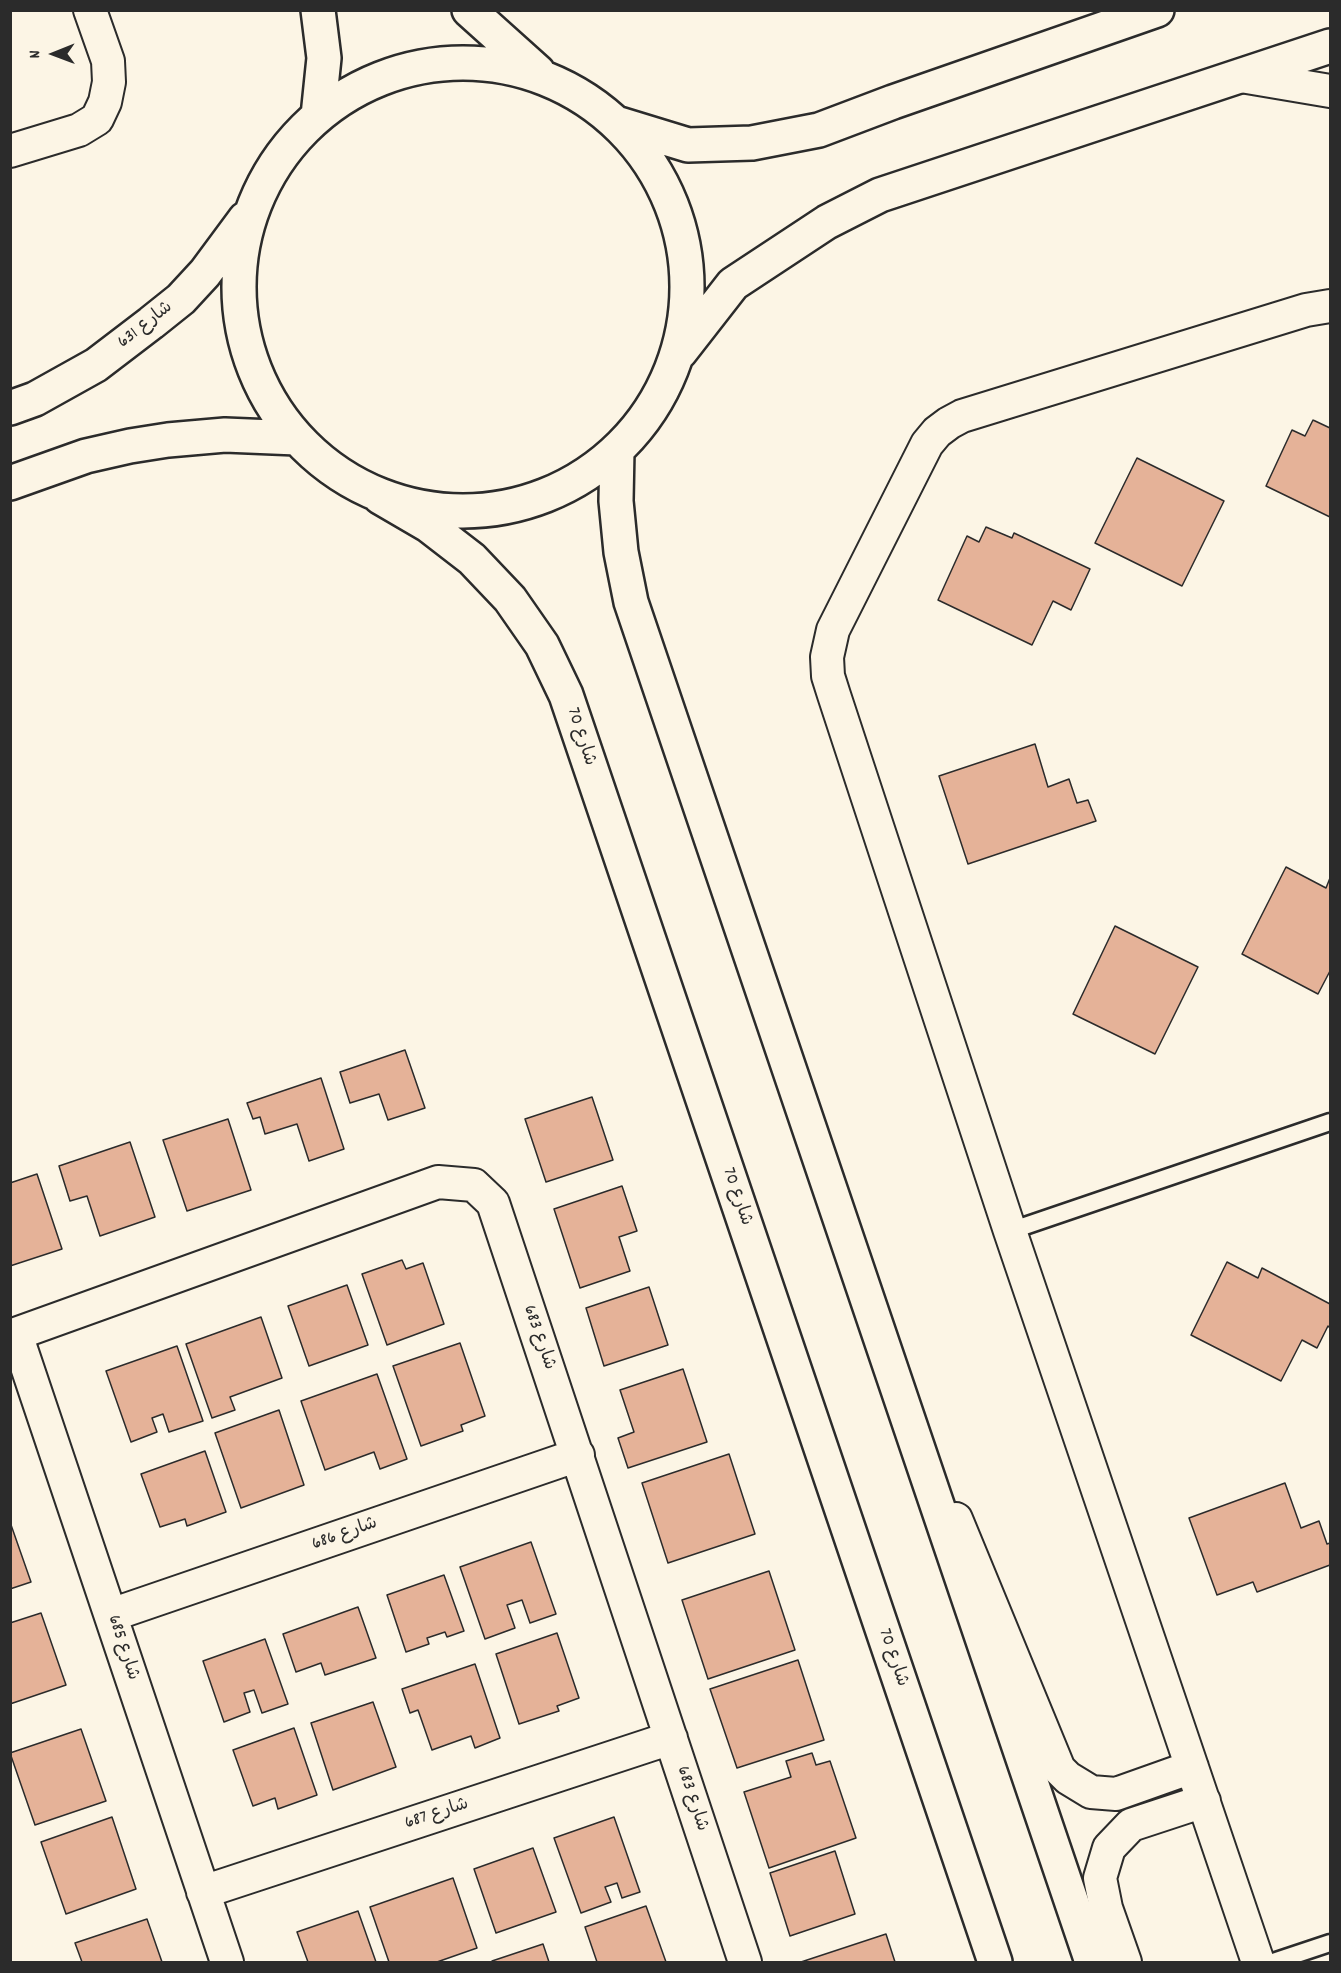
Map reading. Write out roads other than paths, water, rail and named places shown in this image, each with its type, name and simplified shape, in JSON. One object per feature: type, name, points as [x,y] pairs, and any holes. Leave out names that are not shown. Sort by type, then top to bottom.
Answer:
[{"type":"main road","points":[[318,10],[324,58],[318,116]]},
{"type":"main road","points":[[469,10],[544,78]]},
{"type":"main road","points":[[616,123],[688,145],[763,141],[819,129],[1157,10]]},
{"type":"main road","points":[[675,358],[734,284],[827,222],[880,195],[1330,46]]},
{"type":"main road","points":[[253,208],[270,174],[291,142],[318,116],[358,88],[403,70],[450,63],[498,65],[544,78],[582,97],[616,123],[644,155],[665,192],[679,232],[686,274],[684,317],[675,358],[656,400],[641,423],[617,450],[584,476],[546,496],[506,508],[464,512],[422,508],[380,498]]},
{"type":"main road","name":"شارع 631","points":[[10,408],[35,399],[96,365],[173,305],[205,273],[253,208]]},
{"type":"main road","name":"شارع 70","points":[[253,208],[244,242],[239,277],[241,312],[245,335],[259,380],[276,410],[297,438],[336,472],[428,525],[472,559],[510,599],[542,645],[566,695],[995,1962]]},
{"type":"main road","points":[[10,483],[86,456],[159,442],[225,435],[297,438]]},
{"type":"main road","points":[[617,450],[616,501],[621,552],[631,602],[1092,1962]]},
{"type":"street","points":[[10,151],[79,130],[97,119],[105,102],[109,82],[108,61],[90,10]]},
{"type":"street","points":[[1241,76],[1330,91]]},
{"type":"street","points":[[1258,1962],[1010,1231],[828,676],[827,657],[833,630],[927,444],[949,423],[962,416],[1322,303]]},
{"type":"street","name":"شارع 683","points":[[13,1335],[438,1182],[474,1185],[493,1203],[746,1962]]},
{"type":"street","name":"شارع 685","points":[[13,1335],[111,1615],[227,1962]]},
{"type":"street","points":[[918,1448],[957,1520],[1059,1768],[1068,1778],[1091,1792],[1116,1794],[1192,1767]]},
{"type":"street","name":"شارع 686","points":[[111,1615],[578,1455]]},
{"type":"street","name":"شارع 687","points":[[203,1892],[671,1738]]},
{"type":"street","points":[[1125,1962],[1106,1908],[1100,1878],[1109,1848],[1131,1826],[1204,1802]]},
{"type":"lane","points":[[1010,1231],[1330,1122]]},
{"type":"lane","points":[[1273,1962],[1330,1943]]}]
